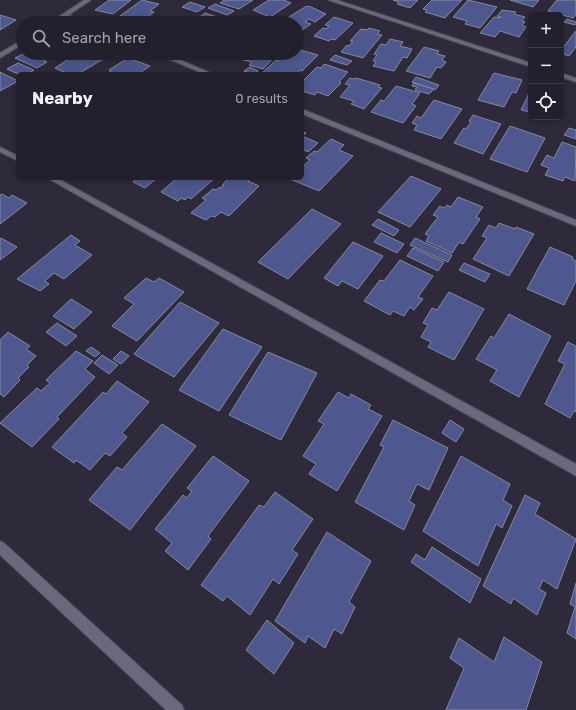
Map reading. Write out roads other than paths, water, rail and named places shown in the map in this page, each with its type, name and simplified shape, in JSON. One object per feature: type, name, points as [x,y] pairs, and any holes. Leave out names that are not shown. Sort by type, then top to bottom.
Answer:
[{"type":"street","points":[[64,16],[88,0]]},
{"type":"street","points":[[331,0],[528,64]]},
{"type":"street","points":[[0,56],[16,46]]},
{"type":"street","points":[[175,60],[205,72]]},
{"type":"street","points":[[564,76],[576,80]]},
{"type":"street","points":[[304,112],[576,223]]},
{"type":"street","points":[[0,149],[16,158]]},
{"type":"street","points":[[56,180],[576,470]]},
{"type":"street","points":[[0,547],[176,710]]}]
